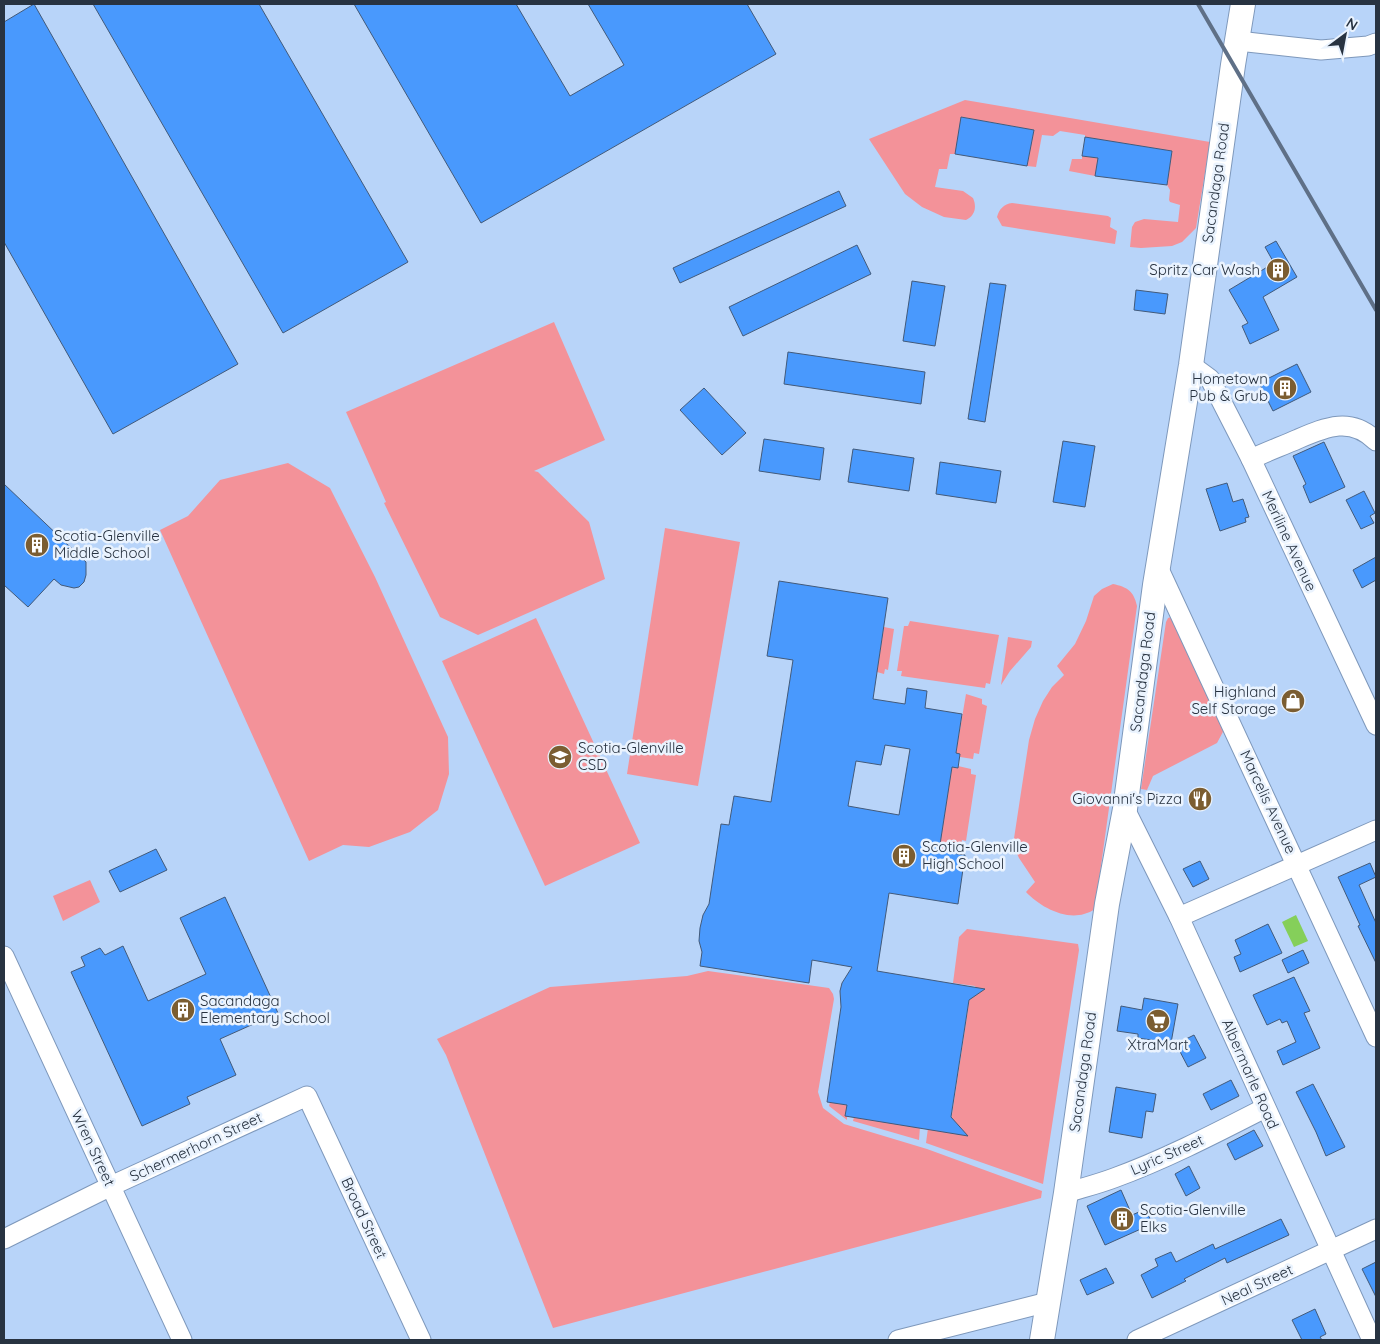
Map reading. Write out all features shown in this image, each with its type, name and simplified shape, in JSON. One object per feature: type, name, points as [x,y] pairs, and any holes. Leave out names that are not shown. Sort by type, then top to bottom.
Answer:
[{"type":"main road","name":"Sacandaga Road","points":[[1042,1340],[1066,1193],[1107,904],[1125,809],[1158,567],[1191,365],[1243,4]]},
{"type":"street","points":[[1238,41],[1321,50],[1368,46],[1376,43]]},
{"type":"street","name":"Meriline Avenue","points":[[1191,365],[1210,379],[1251,459],[1376,725]]},
{"type":"street","points":[[1251,459],[1324,428],[1340,425],[1357,428],[1376,441]]},
{"type":"street","name":"Marcelis Avenue","points":[[1158,567],[1298,865],[1376,1037]]},
{"type":"street","name":"Albermarle Road","points":[[1125,809],[1179,917],[1372,1340]]},
{"type":"street","points":[[1179,917],[1376,830]]},
{"type":"street","name":"Wren Street","points":[[4,956],[182,1340]]},
{"type":"street","name":"Schermerhorn Street","points":[[4,1239],[111,1186],[307,1096]]},
{"type":"street","name":"Broad Street","points":[[307,1096],[421,1340]]},
{"type":"street","name":"Lyric Street","points":[[1066,1193],[1113,1179],[1205,1138],[1265,1108]]},
{"type":"street","name":"Neal Street","points":[[1137,1340],[1376,1229]]},
{"type":"street","points":[[898,1340],[1048,1302]]},
{"type":"shaded area","points":[[965,100],[1210,142],[1196,228],[1182,242],[1172,246],[1130,247],[1132,227],[1135,222],[1144,219],[1178,222],[1180,205],[1170,202],[1170,190],[1167,185],[1172,151],[1085,137],[1085,135],[1060,131],[1053,136],[1042,135],[1036,167],[1027,166],[1034,130],[962,117],[955,154],[950,154],[947,169],[939,169],[935,187],[963,191],[973,198],[975,208],[973,214],[966,220],[944,217],[922,207],[905,194],[869,139]]},
{"type":"shaded area","points":[[1082,156],[1098,158],[1095,176],[1069,171],[1072,159],[1082,159]]},
{"type":"shaded area","points":[[1012,203],[1108,216],[1111,218],[1110,227],[1117,231],[1115,244],[1002,226],[997,217],[998,214],[1004,206]]},
{"type":"shaded area","points":[[554,322],[605,440],[534,471],[538,472],[589,522],[605,579],[478,635],[440,617],[384,503],[386,502],[346,412]]},
{"type":"shaded area","points":[[288,463],[330,488],[375,577],[448,737],[449,774],[438,810],[410,832],[369,847],[343,845],[309,861],[160,530],[188,516],[220,480]]},
{"type":"shaded area","points":[[665,528],[740,542],[698,786],[627,774]]},
{"type":"shaded area","points":[[1113,584],[1132,593],[1137,606],[1095,909],[1084,914],[1068,915],[1045,907],[1026,892],[1035,882],[1013,845],[1029,740],[1035,719],[1052,687],[1064,675],[1057,666],[1075,644],[1086,621],[1094,596],[1102,589]]},
{"type":"shaded area","points":[[1171,617],[1225,728],[1217,743],[1153,776],[1147,790],[1141,789],[1166,622]]},
{"type":"shaded area","points":[[536,618],[640,843],[545,886],[442,661]]},
{"type":"shaded area","points":[[910,621],[999,635],[990,684],[986,683],[985,688],[901,676],[902,671],[897,671],[904,626],[908,626]]},
{"type":"shaded area","points":[[884,627],[894,629],[888,670],[885,669],[884,674],[877,672]]},
{"type":"shaded area","points":[[1008,637],[1032,641],[1031,647],[1010,671],[1001,685]]},
{"type":"shaded area","points":[[966,694],[982,699],[982,704],[987,706],[979,754],[974,753],[973,759],[960,757],[960,754],[956,753]]},
{"type":"shaded area","points":[[958,766],[971,769],[971,774],[976,775],[966,841],[962,840],[961,845],[955,845],[954,850],[949,850],[948,852],[939,851],[952,767],[958,768]]},
{"type":"shaded area","points":[[90,880],[100,902],[63,921],[53,896]]},
{"type":"shaded area","points":[[1296,915],[1308,941],[1294,947],[1282,922]]},
{"type":"shaded area","points":[[967,929],[1078,944],[1079,950],[1043,1184],[926,1143],[928,1128],[958,1128],[956,1123],[951,1121],[970,996],[974,996],[978,992],[975,986],[953,983],[959,937]]},
{"type":"shaded area","points":[[708,971],[829,988],[834,999],[818,1092],[823,1108],[844,1124],[927,1149],[1042,1191],[1041,1198],[553,1328],[446,1055],[437,1039],[550,987],[687,976]]},
{"type":"shaded area","points":[[830,1102],[847,1105],[847,1120],[829,1106]]},
{"type":"shaded area","points":[[854,1117],[920,1127],[919,1140],[853,1121]]},
{"type":"building","points":[[34,4],[238,364],[113,434],[4,242],[4,22]]},
{"type":"building","points":[[93,4],[259,4],[408,262],[283,333]]},
{"type":"building","points":[[354,4],[516,4],[570,96],[624,65],[588,4],[747,4],[776,54],[481,223]]},
{"type":"building","points":[[961,117],[1034,130],[1027,166],[955,154]]},
{"type":"building","points":[[1085,137],[1172,151],[1167,185],[1095,176],[1098,158],[1082,156]]},
{"type":"building","points":[[839,191],[846,206],[680,283],[673,268]]},
{"type":"building","name":"Spritz Car Wash","points":[[1276,241],[1297,277],[1263,297],[1279,330],[1250,344],[1242,326],[1248,323],[1229,290],[1274,263],[1265,247]]},
{"type":"building","points":[[857,245],[871,274],[743,336],[729,307]]},
{"type":"building","points":[[912,281],[945,286],[935,346],[903,341]]},
{"type":"building","points":[[990,283],[1006,285],[985,422],[968,419]]},
{"type":"building","points":[[1136,290],[1168,294],[1165,314],[1134,310]]},
{"type":"building","points":[[788,352],[925,372],[921,404],[784,384]]},
{"type":"building","name":"Hometown Pub & Grub","points":[[1297,364],[1311,392],[1273,411],[1259,383]]},
{"type":"building","points":[[704,388],[746,433],[722,455],[680,410]]},
{"type":"building","points":[[764,439],[824,448],[820,480],[759,471]]},
{"type":"building","points":[[1063,441],[1095,446],[1085,507],[1053,502]]},
{"type":"building","points":[[1324,442],[1345,487],[1310,503],[1303,486],[1306,484],[1293,456]]},
{"type":"building","points":[[853,449],[914,458],[909,491],[848,482]]},
{"type":"building","points":[[940,462],[1001,471],[996,503],[936,494]]},
{"type":"building","points":[[1227,483],[1233,502],[1243,499],[1249,517],[1245,518],[1246,522],[1220,531],[1206,489]]},
{"type":"building","name":"Scotia-Glenville Middle School","points":[[4,484],[86,562],[86,575],[84,582],[79,587],[74,588],[61,585],[54,579],[28,607],[4,585]]},
{"type":"building","points":[[1364,491],[1375,513],[1370,516],[1374,523],[1361,529],[1346,500]]},
{"type":"building","points":[[1376,557],[1376,580],[1362,588],[1353,570]]},
{"type":"building","name":"Scotia-Glenville High School","points":[[779,581],[888,598],[873,699],[905,704],[907,688],[927,691],[925,708],[962,714],[956,753],[960,754],[958,768],[952,767],[939,851],[965,855],[958,904],[889,893],[877,971],[985,989],[969,1000],[951,1117],[968,1136],[845,1116],[847,1105],[827,1102],[841,1007],[840,991],[842,983],[852,967],[812,960],[809,983],[700,966],[702,952],[699,941],[700,928],[703,915],[709,904],[721,824],[729,825],[734,796],[771,802],[793,660],[767,656]],"holes":[[[885,745],[910,749],[899,815],[848,806],[856,761],[881,765]]]},
{"type":"building","points":[[156,849],[167,870],[120,892],[109,871]]},
{"type":"building","points":[[1200,861],[1209,879],[1193,887],[1183,869]]},
{"type":"building","points":[[1370,863],[1376,877],[1359,885],[1376,923],[1376,963],[1358,926],[1360,925],[1338,877]]},
{"type":"building","name":"Sacandaga Elementary School","points":[[225,897],[278,1013],[220,1039],[236,1075],[187,1097],[190,1104],[142,1126],[71,972],[85,966],[81,957],[100,948],[105,955],[123,946],[148,1001],[206,974],[180,918]]},
{"type":"building","points":[[1268,924],[1282,953],[1240,972],[1234,957],[1241,954],[1235,940]]},
{"type":"building","points":[[1303,950],[1309,963],[1288,973],[1282,960]]},
{"type":"building","points":[[1294,977],[1310,1011],[1304,1013],[1320,1048],[1283,1065],[1277,1051],[1296,1042],[1287,1021],[1282,1023],[1280,1019],[1267,1025],[1253,995]]},
{"type":"building","name":"XtraMart","points":[[1144,998],[1178,1004],[1171,1043],[1138,1038],[1138,1034],[1117,1031],[1121,1006],[1142,1010]]},
{"type":"building","points":[[1194,1035],[1206,1058],[1188,1067],[1176,1044]]},
{"type":"building","points":[[1231,1080],[1239,1096],[1211,1110],[1203,1094]]},
{"type":"building","points":[[1313,1084],[1345,1147],[1326,1156],[1296,1092]]},
{"type":"building","points":[[1116,1087],[1156,1094],[1153,1112],[1146,1111],[1142,1138],[1109,1132]]},
{"type":"building","points":[[1254,1130],[1263,1146],[1235,1160],[1227,1144]]},
{"type":"building","points":[[1189,1166],[1200,1188],[1186,1196],[1175,1174]]},
{"type":"building","name":"Scotia-Glenville Elks","points":[[1121,1190],[1132,1215],[1146,1209],[1152,1224],[1105,1245],[1087,1206]]},
{"type":"building","points":[[1281,1219],[1289,1235],[1227,1263],[1225,1258],[1152,1298],[1141,1275],[1158,1266],[1155,1259],[1171,1252],[1176,1262],[1213,1244],[1215,1249]]},
{"type":"building","points":[[1376,1262],[1376,1297],[1362,1269]]},
{"type":"building","points":[[1106,1268],[1114,1283],[1087,1295],[1080,1280]]},
{"type":"building","points":[[1315,1309],[1326,1334],[1320,1337],[1322,1340],[1302,1340],[1292,1320]]},
{"type":"railway","points":[[1198,4],[1376,310]]},
{"type":"place","name":"Spritz Car Wash","points":[[1278,270]]},
{"type":"place","name":"Hometown Pub & Grub","points":[[1285,388]]},
{"type":"place","name":"Scotia-Glenville Middle School","points":[[37,545]]},
{"type":"place","name":"Highland Self Storage","points":[[1293,701]]},
{"type":"place","name":"Scotia-Glenville CSD","points":[[560,757]]},
{"type":"place","name":"Giovanni's Pizza","points":[[1200,799]]},
{"type":"place","name":"Scotia-Glenville High School","points":[[904,856]]},
{"type":"place","name":"Sacandaga Elementary School","points":[[183,1010]]},
{"type":"place","name":"XtraMart","points":[[1158,1021]]},
{"type":"place","name":"Scotia-Glenville Elks","points":[[1122,1219]]}]
